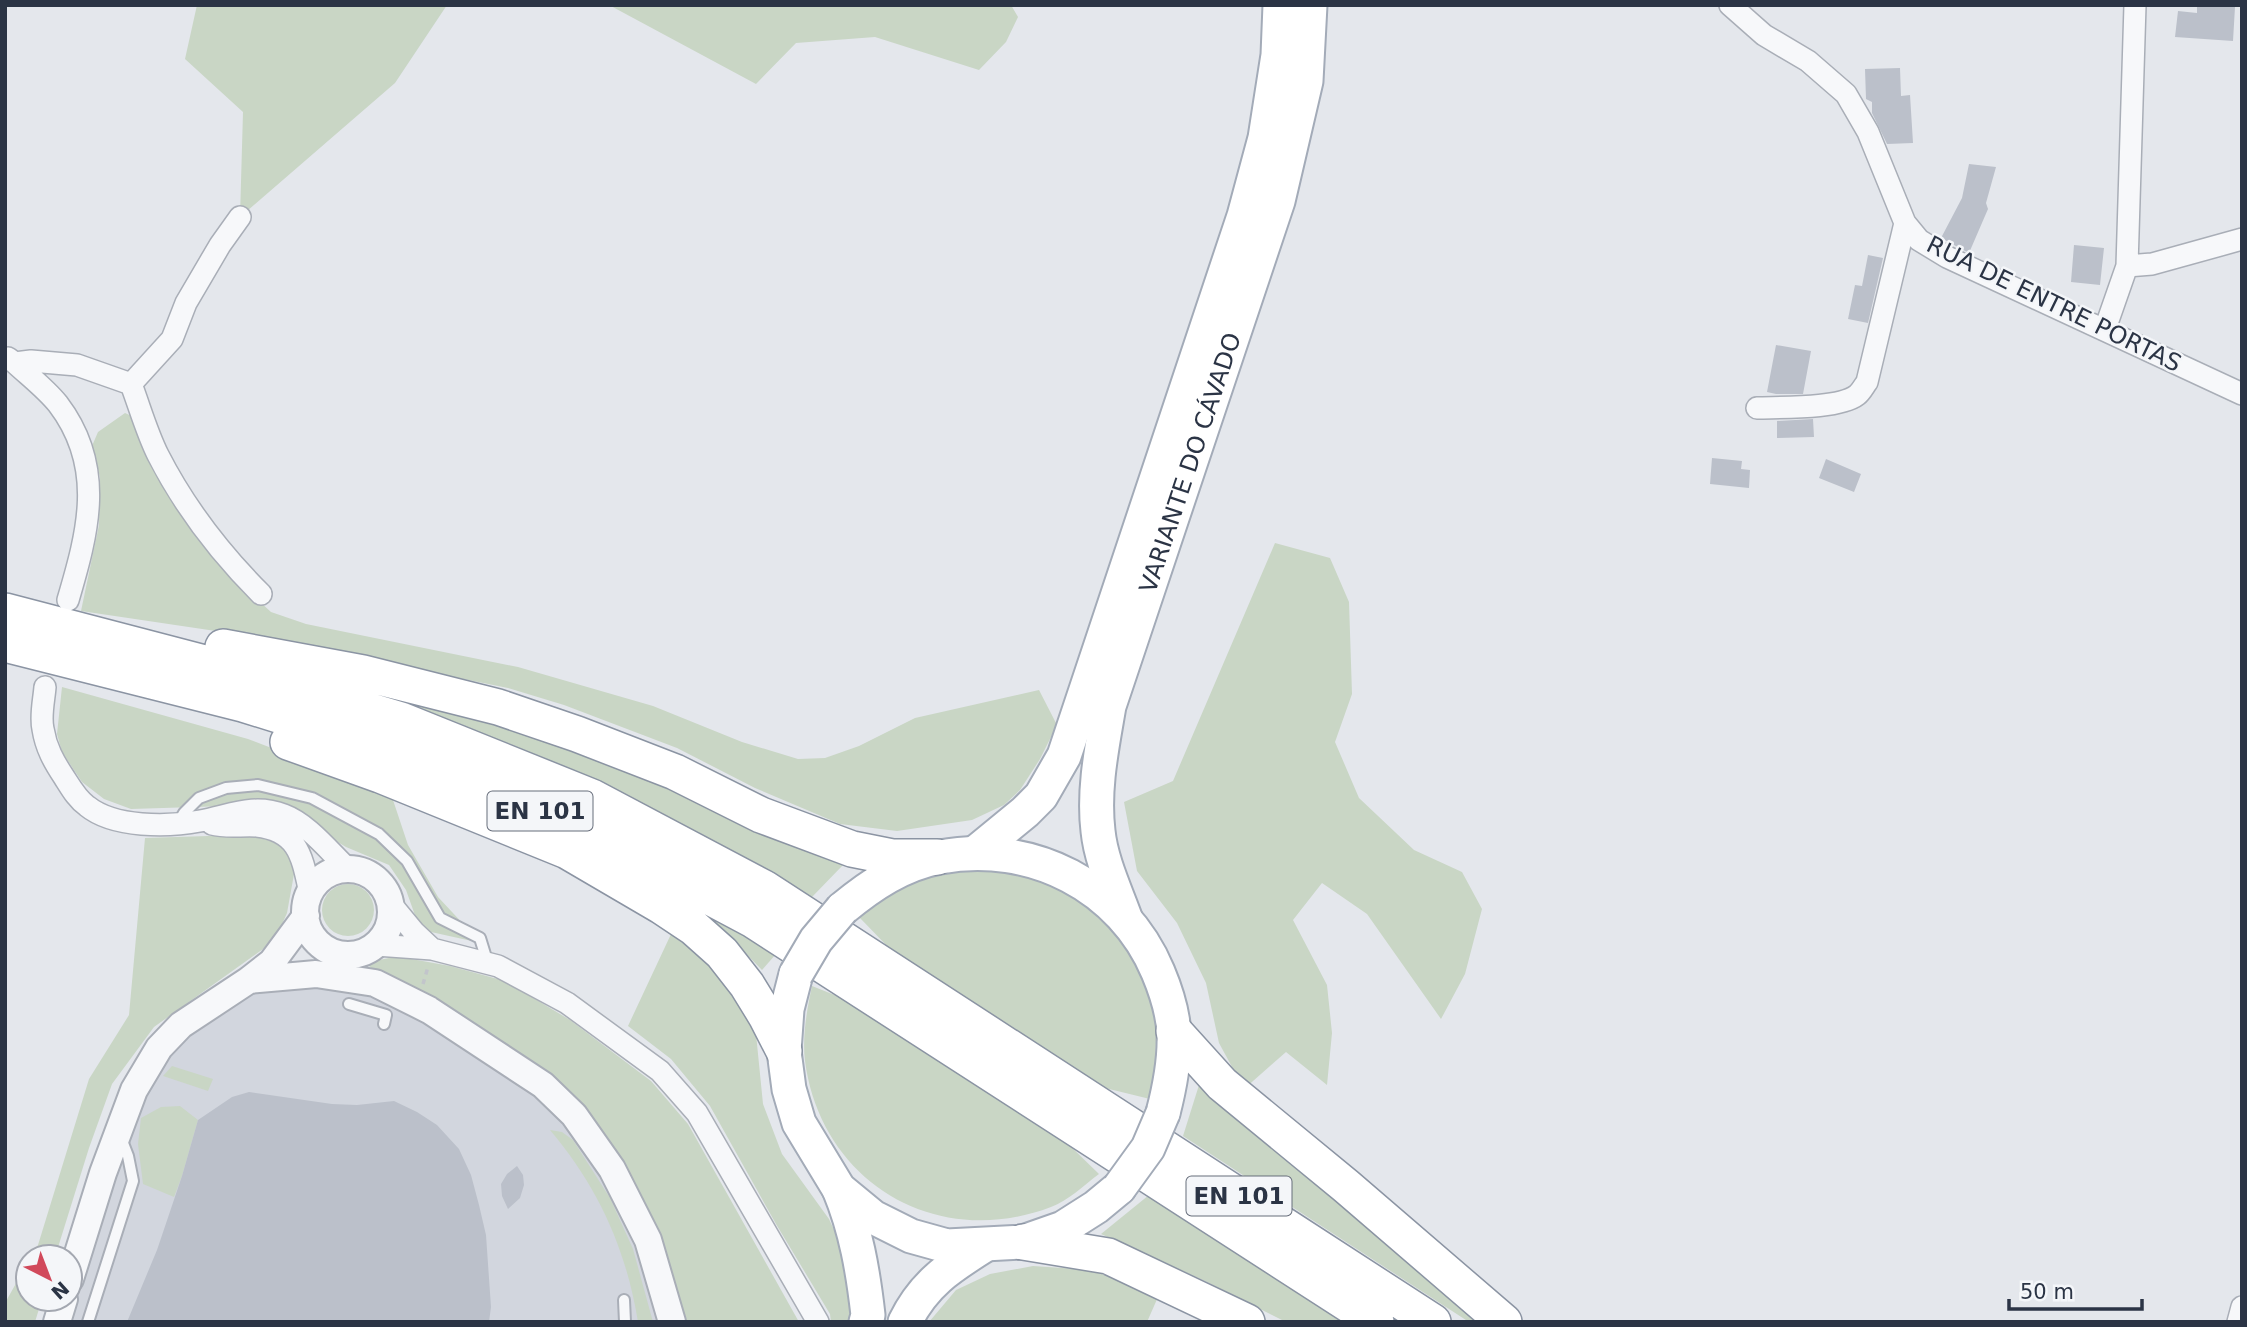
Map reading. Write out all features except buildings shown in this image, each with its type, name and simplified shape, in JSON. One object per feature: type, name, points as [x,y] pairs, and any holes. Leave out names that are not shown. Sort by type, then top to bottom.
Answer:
[{"type":"highway","name":"EN 101","points":[[5,611],[86,648],[243,704],[390,750],[578,827],[753,920],[1376,1322]]},
{"type":"highway","points":[[784,1051],[747,985],[722,953],[694,928],[661,905],[567,851],[380,775],[206,711],[112,687],[86,648],[147,632],[350,671],[498,707],[676,772],[761,815],[852,849],[892,857],[937,857]]},
{"type":"highway","name":"EN 101","points":[[5,644],[86,648],[250,675],[401,720],[592,797],[764,888],[1433,1322]]},
{"type":"highway","points":[[1174,1031],[1222,1084],[1504,1322]]},
{"type":"highway","points":[[1023,1242],[1108,1256],[1247,1322]]},
{"type":"main road","name":"VARIANTE DO CÁVADO","points":[[975,853],[1026,812],[1041,796],[1064,756],[1244,216],[1265,138],[1278,55],[1280,5]]},
{"type":"main road","name":"VARIANTE DO CÁVADO","points":[[1126,920],[1098,833],[1100,760],[1109,706],[1278,201],[1306,81],[1310,5]]},
{"type":"main road","points":[[839,1189],[873,1217],[911,1236],[947,1246],[1023,1242],[1063,1228],[1119,1188],[1148,1148],[1163,1113],[1173,1072],[1174,1031],[1166,991],[1150,953],[1108,901],[1087,885],[1040,862],[1015,856],[975,853],[937,857],[902,869],[870,886],[842,909],[816,940],[796,974],[787,1009],[784,1051],[789,1089],[799,1123],[839,1189],[851,1218],[860,1254],[868,1315],[866,1322]]},
{"type":"main road","points":[[905,1322],[921,1293],[985,1245]]},
{"type":"street","name":"RUA DE ENTRE PORTAS","points":[[1730,5],[1765,35],[1808,61],[1846,94],[1868,132],[1905,223],[1919,240],[1947,257],[2242,394]]},
{"type":"street","points":[[2105,329],[2127,266],[2135,5]]},
{"type":"street","points":[[131,384],[172,340],[186,303],[240,217]]},
{"type":"street","points":[[1757,408],[1808,407],[1848,400],[1858,394],[1867,382],[1905,223]]},
{"type":"street","points":[[2127,266],[2152,264],[2242,239]]},
{"type":"street","points":[[10,360],[77,365],[131,384],[158,455],[198,521],[261,594]]},
{"type":"street","points":[[10,360],[57,404],[79,439],[89,480],[89,517],[68,600]]},
{"type":"street","points":[[45,687],[42,727],[51,758],[88,807],[111,817],[142,825],[189,822],[231,812],[255,810],[283,814],[305,827],[348,869]]},
{"type":"street","points":[[189,822],[221,826],[257,826],[278,831],[291,839],[301,853],[309,930],[317,942],[361,963],[375,983]]},
{"type":"street","points":[[81,1243],[103,1173],[134,1090],[159,1048],[181,1025],[272,962],[304,950],[364,952],[376,945],[390,920],[390,903],[386,891],[376,879],[363,872],[348,869],[333,872],[319,880],[308,904],[272,962]]},
{"type":"street","points":[[390,903],[432,949]]},
{"type":"street","points":[[376,945],[432,949],[498,966],[567,1003],[660,1071],[698,1113],[818,1322]]},
{"type":"street","points":[[249,980],[316,974],[375,983],[429,1010],[543,1085],[573,1115],[612,1169],[648,1240],[672,1322]]},
{"type":"street","points":[[2238,1322],[2242,1307]]},
{"type":"lane","points":[[189,822],[184,813],[199,798],[226,788],[258,785],[312,798],[379,834],[407,861],[440,918],[480,938],[488,964]]},
{"type":"lane","points":[[349,1004],[386,1015],[384,1024]]},
{"type":"lane","points":[[88,1322],[133,1181],[128,1156],[118,1132]]},
{"type":"lane","points":[[624,1300],[625,1322]]},
{"type":"shaded area","points":[[249,980],[375,983],[586,1130],[672,1322],[57,1322],[60,1313],[84,1313],[84,1249],[159,1048]]},
{"type":"green space","points":[[197,5],[447,5],[395,83],[240,217],[243,112],[185,59]]},
{"type":"green space","points":[[609,5],[1011,5],[1018,17],[1006,42],[979,70],[875,37],[796,43],[756,84]]},
{"type":"green space","points":[[125,413],[134,417],[152,460],[190,528],[234,578],[271,612],[306,624],[518,667],[653,706],[742,742],[798,759],[825,758],[859,746],[915,718],[1039,690],[1057,725],[1020,790],[1004,805],[972,820],[897,831],[840,824],[755,788],[677,748],[564,705],[508,688],[256,637],[81,611],[99,525],[100,477],[92,446],[98,432]]},
{"type":"green space","points":[[1275,543],[1330,558],[1349,602],[1352,694],[1335,742],[1359,798],[1414,850],[1462,872],[1482,909],[1465,974],[1441,1019],[1367,914],[1322,883],[1293,920],[1327,985],[1332,1033],[1327,1085],[1286,1052],[1244,1089],[1219,1043],[1206,983],[1177,923],[1137,871],[1124,802],[1173,781]]},
{"type":"green space","points":[[285,670],[433,705],[598,755],[844,864],[812,897],[700,834],[595,780]]},
{"type":"green space","points":[[62,687],[248,739],[391,794],[408,845],[438,897],[481,943],[431,932],[416,918],[406,890],[389,865],[331,838],[227,806],[131,809],[104,799],[82,782],[62,752],[57,734]]},
{"type":"green space","points":[[245,836],[268,840],[278,845],[296,863],[287,913],[279,931],[263,949],[154,1027],[112,1084],[59,1243],[39,1243],[89,1079],[129,1015],[145,838]]},
{"type":"green space","points":[[983,867],[1024,873],[1077,894],[1131,949],[1147,980],[1157,1017],[1150,1099],[1105,1088],[891,950],[859,917],[889,894],[916,880],[930,875]]},
{"type":"green space","points":[[348,884],[367,891],[374,910],[367,929],[348,936],[329,929],[322,910],[329,891]]},
{"type":"green space","points":[[660,886],[776,954],[762,970],[719,926]]},
{"type":"green space","points":[[672,932],[702,956],[731,989],[756,1034],[763,1104],[782,1154],[829,1219],[842,1247],[850,1284],[850,1322],[831,1322],[830,1314],[710,1106],[671,1059],[628,1026]]},
{"type":"green space","points":[[406,958],[450,966],[505,981],[570,1020],[651,1081],[688,1124],[799,1322],[679,1322],[582,1106],[514,1050],[452,1012],[384,979],[369,966],[374,961]]},
{"type":"green space","points":[[812,986],[852,1002],[1064,1140],[1099,1174],[1070,1197],[1051,1207],[1008,1218],[966,1220],[927,1212],[891,1196],[860,1172],[834,1141],[815,1104],[804,1052]]},
{"type":"green space","points":[[172,1066],[213,1079],[208,1091],[163,1076]]},
{"type":"green space","points":[[1199,1085],[1359,1212],[1488,1322],[1469,1322],[1183,1136]]},
{"type":"green space","points":[[180,1106],[198,1120],[174,1197],[143,1184],[138,1144],[141,1118],[161,1107]]},
{"type":"green space","points":[[550,1130],[562,1132],[573,1140],[610,1198],[633,1249],[653,1322],[638,1322],[626,1269],[608,1220],[582,1174]]},
{"type":"green space","points":[[1149,1195],[1348,1322],[1286,1322],[1205,1281],[1101,1234]]},
{"type":"green space","points":[[1033,1266],[1092,1270],[1158,1297],[1147,1322],[929,1322],[956,1290],[990,1274]]},
{"type":"green space","points":[[14,1287],[14,1313],[38,1313],[35,1322],[5,1322],[5,1303]]}]
